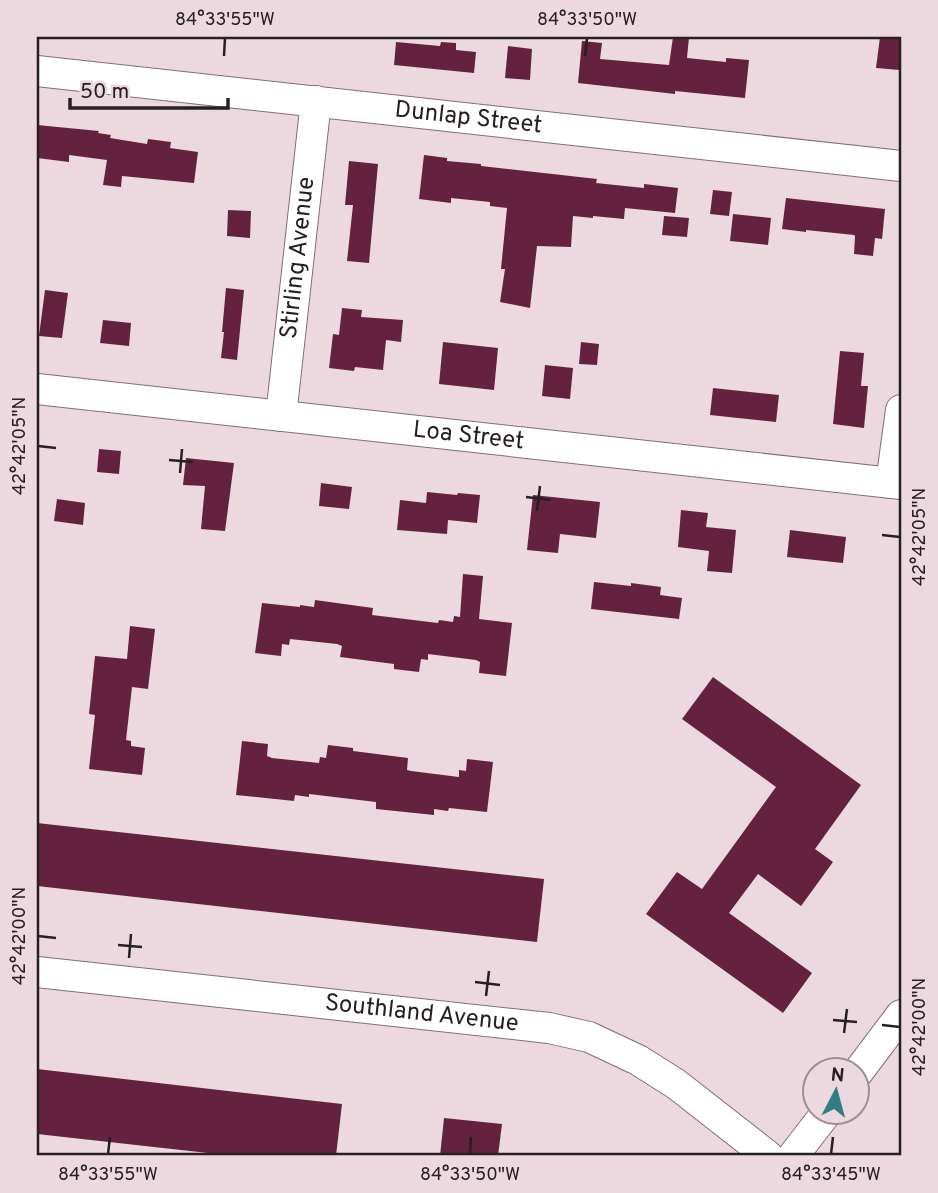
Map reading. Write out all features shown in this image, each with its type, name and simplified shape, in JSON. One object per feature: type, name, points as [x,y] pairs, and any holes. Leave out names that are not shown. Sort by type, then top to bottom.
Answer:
[{"type":"street","name":"Dunlap Street","points":[[37,71],[901,166]]},
{"type":"street","name":"Stirling Avenue","points":[[281,416],[316,101]]},
{"type":"street","name":"Loa Street","points":[[37,389],[896,483]]},
{"type":"street","points":[[896,483],[901,410]]},
{"type":"street","name":"Southland Avenue","points":[[37,972],[549,1028],[589,1037],[638,1060],[677,1084],[768,1156]]},
{"type":"street","points":[[870,1056],[901,1015]]},
{"type":"street","points":[[793,1156],[816,1126]]},
{"type":"building","points":[[673,37],[689,37],[687,58],[726,62],[726,58],[749,60],[745,98],[675,91],[675,94],[578,83],[582,41],[602,43],[600,59],[669,65]]},
{"type":"building","points":[[880,37],[901,37],[900,70],[876,68]]},
{"type":"building","points":[[396,42],[440,46],[441,42],[456,43],[456,50],[476,52],[474,73],[394,65]]},
{"type":"building","points":[[508,46],[532,49],[530,80],[505,78]]},
{"type":"building","points":[[37,125],[99,131],[98,133],[111,135],[110,138],[147,144],[148,139],[171,142],[170,148],[198,152],[194,183],[122,176],[121,187],[103,185],[107,160],[69,155],[69,162],[37,158]]},
{"type":"building","points":[[424,155],[481,166],[597,179],[596,183],[678,188],[675,213],[625,208],[624,219],[573,216],[571,247],[537,246],[530,308],[500,302],[505,269],[501,269],[507,208],[490,206],[490,202],[451,198],[451,203],[419,199]]},
{"type":"building","points":[[349,161],[378,164],[369,263],[347,261],[353,205],[345,205]]},
{"type":"building","points":[[713,190],[732,192],[729,216],[710,214]]},
{"type":"building","points":[[786,198],[885,209],[882,239],[875,238],[873,256],[854,254],[854,235],[782,229]]},
{"type":"building","points":[[228,210],[251,211],[250,238],[227,236]]},
{"type":"building","points":[[733,214],[771,218],[768,245],[730,241]]},
{"type":"building","points":[[664,216],[689,218],[687,237],[662,235]]},
{"type":"building","points":[[226,288],[244,290],[237,360],[221,358]]},
{"type":"building","points":[[45,290],[68,293],[62,338],[39,336]]},
{"type":"building","points":[[342,308],[362,310],[361,317],[403,320],[401,342],[386,340],[383,370],[329,368],[333,334],[339,335]]},
{"type":"building","points":[[103,320],[131,323],[129,346],[100,343]]},
{"type":"building","points":[[443,342],[498,348],[494,390],[439,384]]},
{"type":"building","points":[[581,342],[599,344],[597,365],[579,364]]},
{"type":"building","points":[[840,351],[864,353],[861,386],[868,386],[864,428],[833,424]]},
{"type":"building","points":[[545,365],[573,368],[570,399],[542,396]]},
{"type":"building","points":[[713,388],[779,395],[776,422],[710,415]]},
{"type":"building","points":[[99,449],[121,451],[119,474],[97,472]]},
{"type":"building","points":[[186,458],[234,463],[225,531],[201,529],[205,486],[183,485]]},
{"type":"building","points":[[321,483],[352,487],[349,509],[319,506]]},
{"type":"building","points":[[427,492],[480,495],[477,523],[448,520],[447,534],[397,530],[400,500],[426,503]]},
{"type":"building","points":[[533,495],[600,502],[596,538],[560,534],[558,553],[527,550]]},
{"type":"building","points":[[57,499],[85,503],[83,525],[54,521]]},
{"type":"building","points":[[681,510],[708,513],[706,527],[736,530],[732,573],[707,571],[709,551],[678,547]]},
{"type":"building","points":[[790,530],[846,537],[843,563],[787,557]]},
{"type":"building","points":[[463,574],[483,576],[479,619],[512,623],[506,676],[479,673],[480,662],[476,660],[428,654],[428,660],[421,659],[419,672],[394,669],[394,664],[340,657],[342,646],[337,644],[290,639],[289,645],[282,644],[281,656],[255,653],[262,603],[314,607],[315,600],[373,608],[372,615],[438,623],[439,620],[453,622],[454,616],[460,617]]},
{"type":"building","points":[[594,582],[661,587],[660,595],[682,598],[679,619],[591,609]]},
{"type":"building","points":[[130,626],[155,629],[148,689],[132,687],[126,740],[131,741],[131,746],[145,748],[142,775],[89,769],[95,715],[89,714],[95,656],[127,659]]},
{"type":"building","points":[[713,677],[861,785],[815,849],[833,862],[801,906],[758,874],[729,913],[812,973],[783,1013],[646,914],[677,872],[702,889],[776,787],[682,719]]},
{"type":"building","points":[[242,741],[268,744],[267,756],[272,758],[319,763],[320,757],[326,758],[328,745],[408,758],[407,770],[459,777],[459,770],[466,771],[467,759],[493,762],[487,812],[449,808],[448,811],[434,809],[434,815],[376,809],[376,802],[309,794],[309,797],[295,795],[294,801],[236,795]]},
{"type":"building","points":[[37,823],[544,879],[537,942],[37,886]]},
{"type":"building","points":[[37,1069],[342,1104],[336,1156],[235,1156],[37,1134]]},
{"type":"building","points":[[444,1118],[502,1124],[498,1156],[440,1156]]}]
